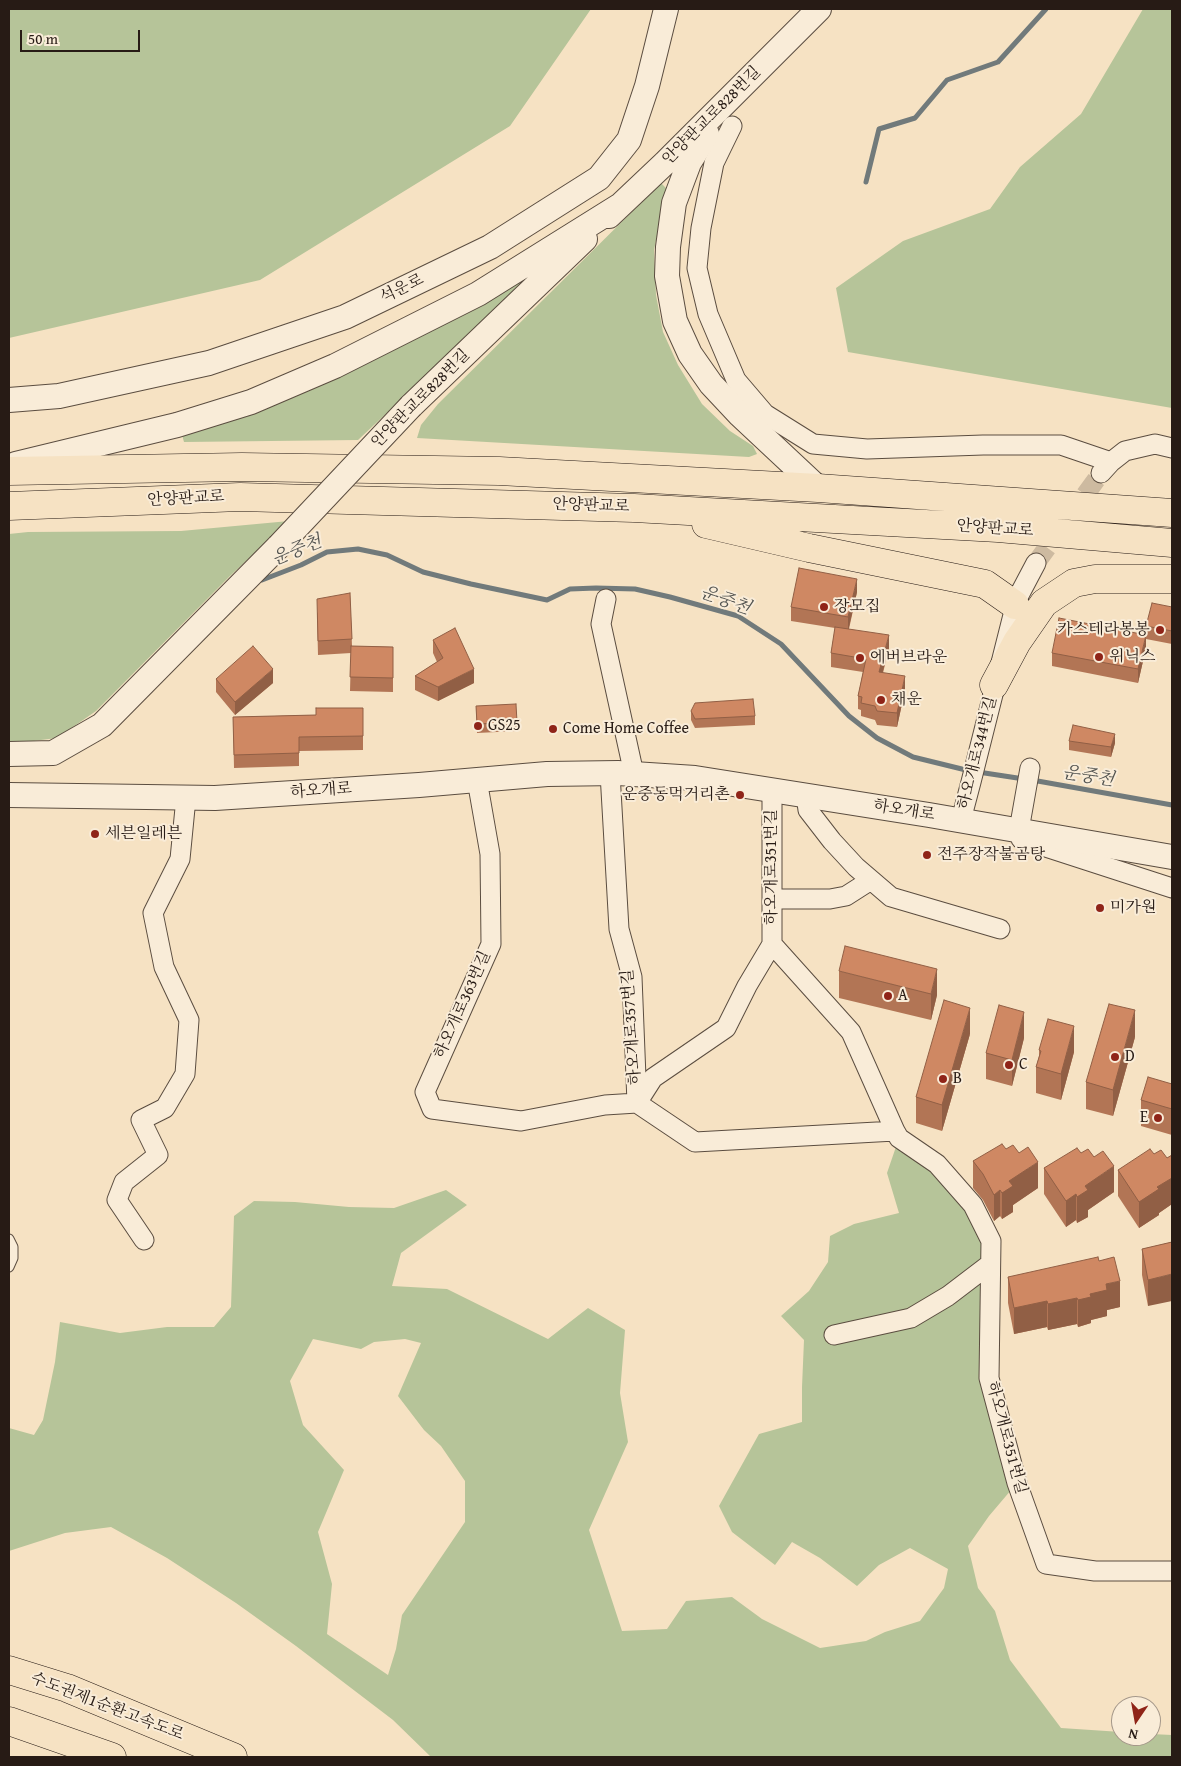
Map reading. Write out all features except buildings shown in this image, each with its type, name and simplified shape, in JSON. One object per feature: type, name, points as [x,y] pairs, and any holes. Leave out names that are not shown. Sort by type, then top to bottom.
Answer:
[{"type":"main road","name":"안양판교로","points":[[9,471],[242,467],[489,471],[818,488],[1172,513]]},
{"type":"main road","name":"안양판교로","points":[[9,506],[240,497],[634,508],[998,528],[1172,543]]},
{"type":"main road","points":[[9,518],[45,506]]},
{"type":"main road","points":[[634,508],[813,549],[984,584],[1015,605]]},
{"type":"main road","points":[[994,685],[1017,642],[1044,603],[1074,583],[1096,579],[1172,579]]},
{"type":"main road","name":"수도권제1순환고속도로","points":[[9,1670],[67,1688],[233,1757]]},
{"type":"main road","points":[[9,1721],[112,1757]]},
{"type":"street","name":"석운로","points":[[9,400],[59,396],[210,364],[345,317],[490,247],[599,178],[629,140],[646,86],[666,9]]},
{"type":"street","name":"안양판교로828번길","points":[[9,754],[53,753],[102,725],[279,546],[411,406],[619,206],[727,116],[819,9]]},
{"type":"street","points":[[727,116],[714,163],[696,268],[708,314],[736,380],[765,414],[813,444],[867,449],[982,445],[1061,445],[1106,467],[1125,451],[1155,444],[1172,448]]},
{"type":"street","points":[[727,116],[707,136],[690,163],[674,202],[668,247],[667,276],[675,321],[690,354],[711,384],[740,415],[818,488]]},
{"type":"street","points":[[9,466],[178,426],[251,402],[335,366],[478,294],[619,206]]},
{"type":"street","name":"하오개로344번길","points":[[961,820],[1017,598],[1036,563]]},
{"type":"street","points":[[606,599],[601,624],[634,774]]},
{"type":"street","points":[[1019,830],[1030,768]]},
{"type":"street","name":"하오개로357번길","points":[[432,1109],[521,1121],[605,1105],[638,1103],[632,977],[618,929],[610,773]]},
{"type":"street","name":"하오개로","points":[[9,795],[215,798],[547,774],[634,774],[695,778],[806,795],[1172,857]]},
{"type":"street","name":"하오개로363번길","points":[[432,1109],[425,1092],[490,944],[490,854],[477,780]]},
{"type":"street","name":"하오개로351번길","points":[[638,1103],[653,1078],[726,1028],[746,986],[772,944],[772,790]]},
{"type":"street","points":[[806,795],[808,810],[815,819],[856,867],[891,897],[1000,929]]},
{"type":"street","points":[[144,1240],[117,1200],[124,1182],[158,1155],[142,1120],[164,1108],[185,1074],[189,1020],[164,967],[153,913],[180,859],[186,798]]},
{"type":"street","points":[[961,820],[1172,888]]},
{"type":"street","points":[[772,899],[830,899],[846,896],[871,880]]},
{"type":"street","name":"하오개로351번길","points":[[772,944],[851,1032],[899,1138],[937,1164],[973,1205],[991,1241],[989,1378],[1017,1483],[1046,1564],[1095,1572],[1172,1571]]},
{"type":"street","points":[[638,1103],[694,1142],[895,1130]]},
{"type":"street","points":[[834,1335],[912,1318],[948,1296],[990,1264]]},
{"type":"lane","points":[[9,1239],[13,1248],[9,1267]]},
{"type":"green space","points":[[9,9],[591,9],[510,126],[260,280],[9,338]]},
{"type":"green space","points":[[1143,9],[1172,9],[1172,408],[848,352],[836,288],[903,241],[990,209],[1020,167],[1081,114]]},
{"type":"green space","points":[[661,183],[667,189],[654,250],[656,295],[663,332],[678,365],[702,404],[730,431],[753,446],[757,454],[749,457],[417,438],[421,425],[438,404]]},
{"type":"green space","points":[[531,269],[535,274],[358,440],[184,442],[182,435]]},
{"type":"green space","points":[[289,521],[230,576],[96,711],[57,738],[9,744],[9,534],[28,532],[181,531]]},
{"type":"green space","points":[[899,1138],[937,1164],[991,1241],[989,1378],[1017,1483],[989,1516],[968,1546],[978,1588],[995,1611],[1010,1660],[1061,1728],[1111,1731],[1111,1746],[1161,1746],[1161,1734],[1172,1735],[1172,1757],[431,1757],[393,1720],[296,1646],[236,1603],[167,1558],[111,1527],[65,1533],[9,1551],[9,1428],[34,1435],[43,1420],[55,1362],[60,1322],[120,1333],[167,1327],[214,1327],[231,1307],[234,1216],[254,1201],[394,1208],[446,1190],[467,1205],[401,1253],[392,1286],[447,1289],[548,1339],[588,1308],[625,1330],[620,1393],[628,1442],[589,1530],[622,1631],[667,1629],[686,1601],[732,1597],[762,1619],[820,1648],[866,1641],[885,1632],[920,1621],[944,1588],[948,1569],[910,1548],[879,1565],[857,1586],[820,1558],[792,1542],[775,1565],[732,1532],[719,1506],[759,1434],[802,1422],[804,1340],[781,1316],[809,1291],[828,1262],[830,1236],[854,1224],[899,1213],[887,1173]],"holes":[[[313,1339],[361,1349],[374,1342],[405,1339],[421,1343],[398,1396],[424,1430],[441,1446],[465,1481],[465,1522],[402,1615],[396,1649],[388,1675],[327,1634],[332,1584],[318,1532],[344,1470],[303,1425],[290,1381]]]},
{"type":"waterway","points":[[866,182],[879,129],[915,118],[947,80],[998,62],[1046,9]]},
{"type":"waterway","name":"운중천","points":[[262,580],[301,565],[327,552],[358,549],[387,555],[423,572],[547,600],[570,589],[596,588],[635,589],[670,597],[738,616],[781,644],[849,716],[877,738],[913,757],[970,771]]},
{"type":"waterway","name":"운중천","points":[[978,772],[1024,779]]},
{"type":"waterway","name":"운중천","points":[[1032,780],[1172,805]]},
{"type":"tunnel","points":[[1036,563],[1101,473]]},
{"type":"place","name":"장모집","points":[[824,607]]},
{"type":"place","name":"카스테라봉봉","points":[[1160,630]]},
{"type":"place","name":"위닉스","points":[[1099,657]]},
{"type":"place","name":"에버브라운","points":[[860,658]]},
{"type":"place","name":"채운","points":[[881,700]]},
{"type":"place","name":"GS25","points":[[478,726]]},
{"type":"place","name":"Come Home Coffee","points":[[553,729]]},
{"type":"place","name":"운중동먹거리촌","points":[[740,795]]},
{"type":"place","name":"세븐일레븐","points":[[95,834]]},
{"type":"place","name":"전주장작불곰탕","points":[[927,855]]},
{"type":"place","name":"미가원","points":[[1100,908]]},
{"type":"place","name":"A","points":[[888,996]]},
{"type":"place","name":"D","points":[[1115,1057]]},
{"type":"place","name":"C","points":[[1009,1065]]},
{"type":"place","name":"B","points":[[943,1079]]},
{"type":"place","name":"E","points":[[1158,1118]]}]
